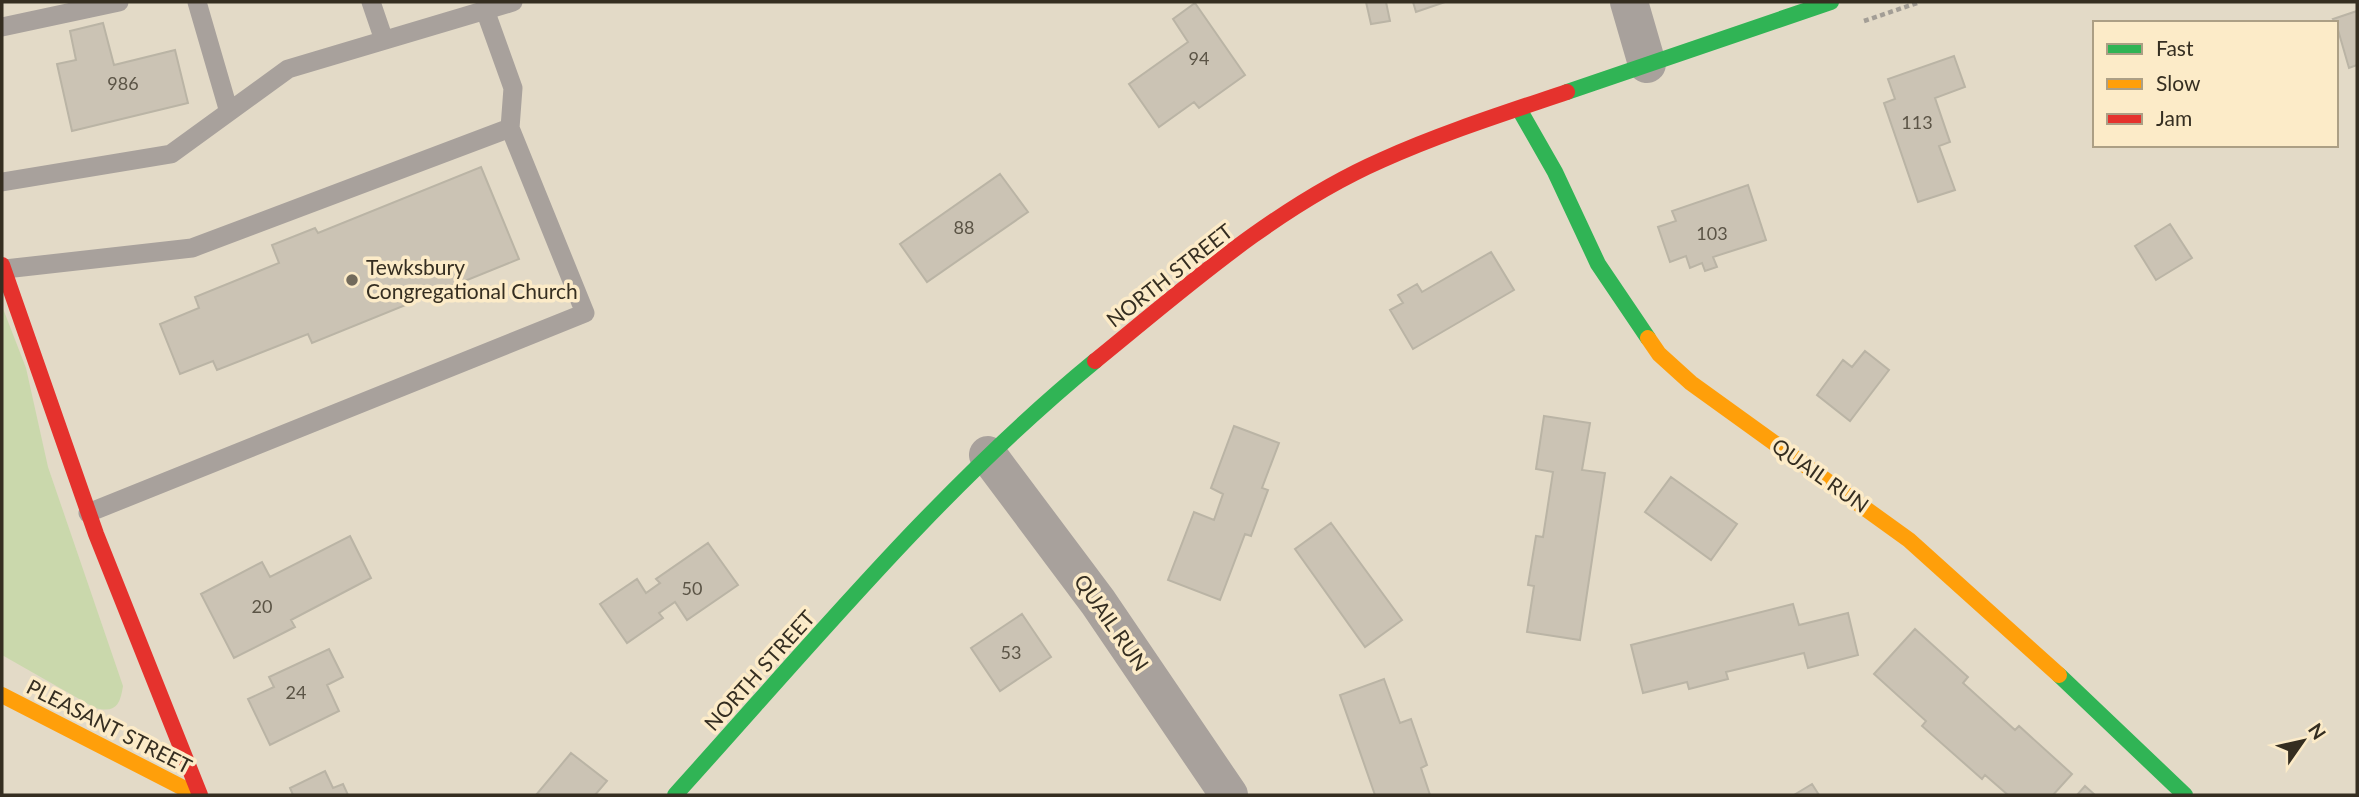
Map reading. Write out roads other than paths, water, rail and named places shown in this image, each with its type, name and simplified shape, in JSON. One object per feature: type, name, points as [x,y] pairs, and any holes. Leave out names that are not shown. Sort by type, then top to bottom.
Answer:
[{"type":"main road","name":"NORTH STREET","points":[[675,795],[932,510],[988,455],[1068,383],[1184,289],[1273,223],[1333,185],[1381,160],[1445,134],[1831,2]]},
{"type":"main road","name":"QUAIL RUN","points":[[1519,109],[1555,172],[1598,264],[1659,354],[1741,420],[1909,540],[2057,673],[2185,795]]},
{"type":"main road","points":[[4,267],[39,376],[88,513],[199,795]]},
{"type":"main road","name":"PLEASANT STREET","points":[[2,695],[199,795]]},
{"type":"street","points":[[1629,2],[1647,64]]},
{"type":"street","name":"QUAIL RUN","points":[[988,455],[1098,602],[1229,795]]},
{"type":"lane","points":[[2,27],[118,2]]},
{"type":"lane","points":[[197,2],[229,112]]},
{"type":"lane","points":[[371,2],[384,40]]},
{"type":"lane","points":[[2,182],[171,154],[288,69],[513,2]]},
{"type":"lane","points":[[88,513],[585,313],[510,128],[513,88],[485,10]]},
{"type":"lane","points":[[4,267],[192,248],[510,128]]},
{"type":"place","name":"Tewksbury Congregational Church","points":[[352,280]]}]
